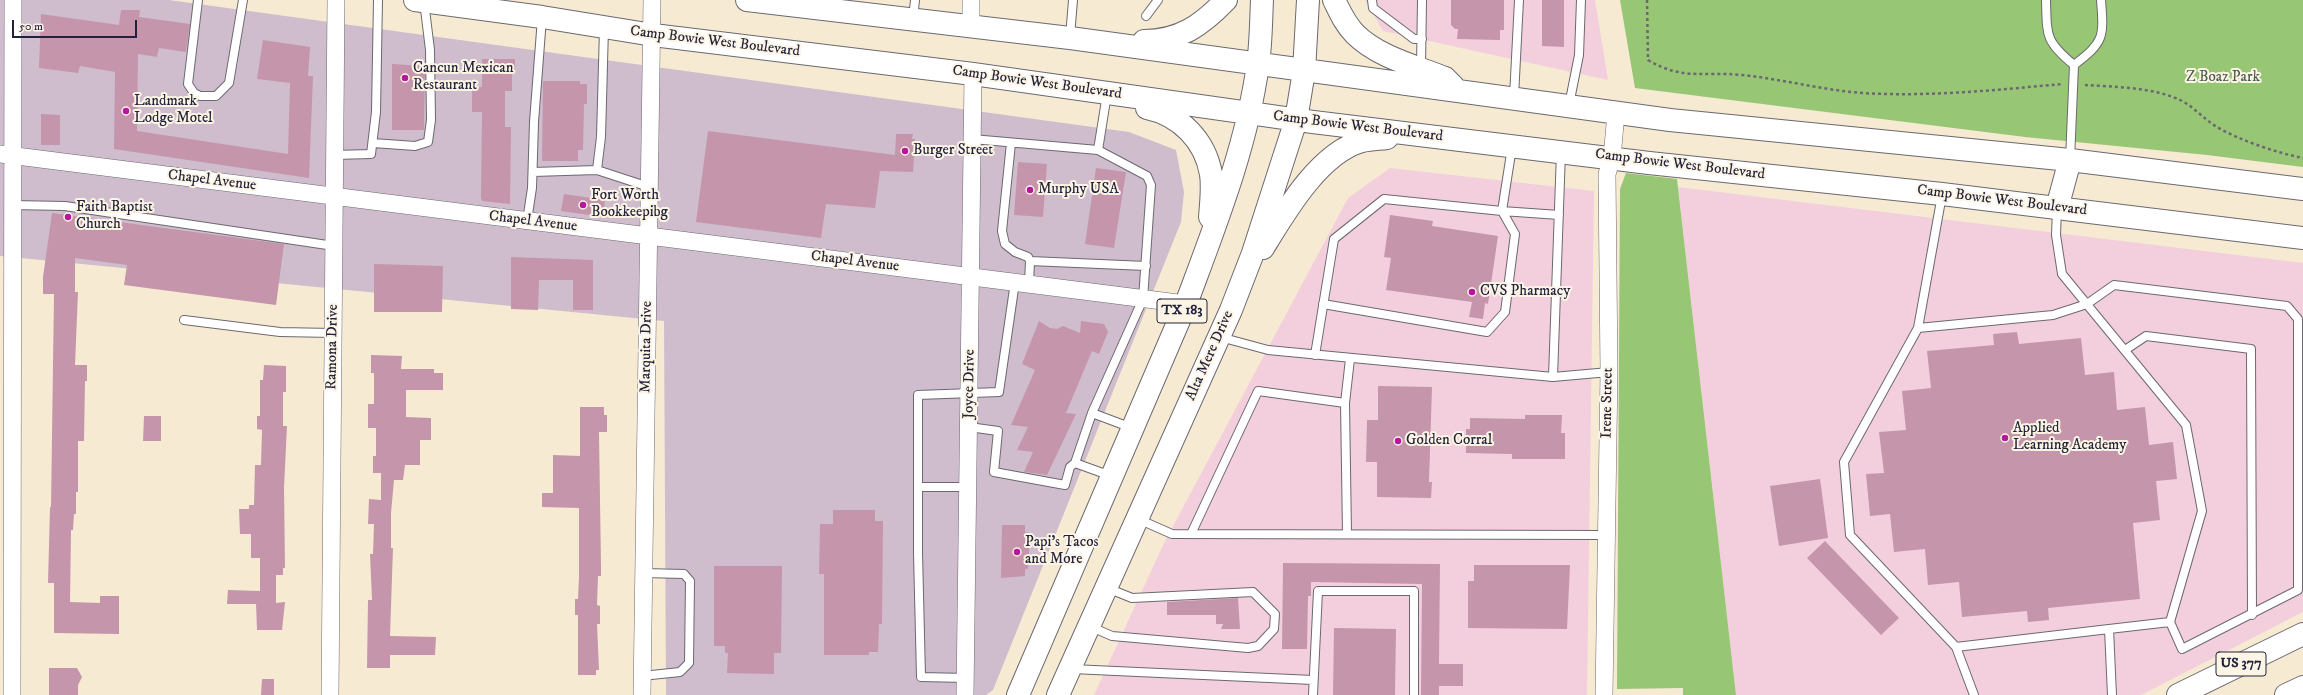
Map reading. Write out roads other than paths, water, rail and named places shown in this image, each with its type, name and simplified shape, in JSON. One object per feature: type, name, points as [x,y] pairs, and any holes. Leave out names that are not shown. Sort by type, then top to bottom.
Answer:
[{"type":"main road","points":[[747,0],[862,10],[914,10],[971,26],[1070,38],[1616,113],[2070,160],[2303,189]]},
{"type":"main road","points":[[1070,38],[1148,41],[1175,37],[1204,23],[1226,0]]},
{"type":"main road","name":"TX 183","points":[[1018,695],[1186,304],[1208,243],[1237,158],[1248,114],[1258,64],[1262,0]]},
{"type":"main road","name":"Alta Mere Drive","points":[[1058,695],[1219,337],[1253,253],[1296,120],[1304,71],[1308,0]]},
{"type":"main road","points":[[1334,0],[1344,20],[1355,34],[1377,51],[1445,78],[1458,91]]},
{"type":"main road","name":"Camp Bowie West Boulevard","points":[[419,1],[542,17],[653,35],[1003,78],[1106,96],[1248,114],[1612,158],[1942,194],[2303,238]]},
{"type":"main road","points":[[1106,96],[1160,111],[1180,121],[1191,132],[1202,148],[1211,174],[1208,243]]},
{"type":"main road","points":[[1241,283],[1296,195],[1338,153],[1362,141],[1428,135]]},
{"type":"main road","points":[[2057,208],[2070,160]]},
{"type":"main road","name":"US 377","points":[[2178,695],[2303,634]]},
{"type":"main road","points":[[2286,695],[2303,687]]},
{"type":"street","points":[[12,695],[11,205],[6,155],[13,0]]},
{"type":"street","name":"Ramona Drive","points":[[330,695],[336,0]]},
{"type":"street","name":"Marquita Drive","points":[[642,695],[648,236],[653,35],[652,0]]},
{"type":"street","points":[[971,0],[971,26]]},
{"type":"street","name":"Joyce Drive","points":[[965,695],[966,487],[970,393],[973,74]]},
{"type":"street","name":"Irene Street","points":[[1604,695],[1609,372],[1607,174],[1612,158],[1616,113]]},
{"type":"street","name":"Chapel Avenue","points":[[6,155],[1186,304]]},
{"type":"lane","points":[[198,0],[188,84],[194,93],[200,96],[216,96],[229,83],[243,0]]},
{"type":"lane","points":[[334,155],[371,154],[376,112],[378,0]]},
{"type":"lane","points":[[1070,38],[1073,0]]},
{"type":"lane","points":[[1146,16],[1158,0]]},
{"type":"lane","points":[[1372,0],[1373,8],[1414,39],[1422,39]]},
{"type":"lane","points":[[1421,69],[1422,0]]},
{"type":"lane","points":[[1514,98],[1518,0]]},
{"type":"lane","points":[[1569,106],[1579,55],[1581,0]]},
{"type":"lane","points":[[2046,0],[2047,28],[2050,42],[2074,65]]},
{"type":"lane","points":[[2070,160],[2074,65],[2096,47],[2102,36],[2101,0]]},
{"type":"lane","points":[[373,143],[415,146],[428,142],[431,120],[430,50],[419,1]]},
{"type":"lane","points":[[528,221],[533,172],[534,122],[542,17]]},
{"type":"lane","points":[[597,170],[601,137],[604,27]]},
{"type":"lane","points":[[1098,150],[1106,96]]},
{"type":"lane","points":[[969,428],[998,430],[994,472],[1065,485],[1070,466],[1075,463],[1092,413],[1144,299],[1151,185],[1147,176],[1098,150],[972,139]]},
{"type":"lane","points":[[1011,143],[1002,231],[1005,244],[1015,252],[1028,258],[1030,261],[1146,266]]},
{"type":"lane","points":[[1323,304],[1487,332],[1505,312],[1515,234],[1502,211],[1512,146]]},
{"type":"lane","points":[[1553,377],[1560,152]]},
{"type":"lane","points":[[533,172],[597,170],[649,187]]},
{"type":"lane","points":[[1942,194],[1918,328],[1844,462],[1850,535],[1956,647],[1974,695]]},
{"type":"lane","points":[[1315,355],[1334,239],[1384,199],[1502,211],[1559,215]]},
{"type":"lane","points":[[11,205],[65,206],[334,246]]},
{"type":"lane","points":[[1918,328],[2053,315],[2087,304],[2114,285],[2286,306],[2298,319],[2298,590],[2252,615],[2182,649],[2170,622],[2202,511],[2186,425],[2125,350],[2087,304],[2062,274],[2056,235],[2057,208]]},
{"type":"lane","points":[[966,678],[921,678],[918,394],[999,392],[1022,283],[1030,261]]},
{"type":"lane","points":[[184,320],[280,332],[333,333]]},
{"type":"lane","points":[[2125,350],[2146,336],[2251,349],[2252,615]]},
{"type":"lane","points":[[1219,337],[1268,350],[1350,359],[1553,377],[1609,372]]},
{"type":"lane","points":[[1347,534],[1345,403],[1350,359]]},
{"type":"lane","points":[[1190,534],[1258,391],[1345,403]]},
{"type":"lane","points":[[1092,413],[1132,428]]},
{"type":"lane","points":[[1075,463],[1112,476]]},
{"type":"lane","points":[[919,487],[966,487]]},
{"type":"lane","points":[[1137,519],[1172,534],[1606,535]]},
{"type":"lane","points":[[642,676],[680,672],[689,663],[690,581],[684,574],[644,573]]},
{"type":"lane","points":[[1088,626],[1112,636],[1248,648],[1258,646],[1274,629],[1275,614],[1253,592],[1132,598],[1106,588]]},
{"type":"lane","points":[[1313,695],[1318,591],[1414,591],[1414,695]]},
{"type":"lane","points":[[1956,647],[2170,622]]},
{"type":"lane","points":[[2109,629],[2112,695]]},
{"type":"lane","points":[[1069,669],[1313,680]]},
{"type":"place","name":"Cancun Mexican Restaurant","points":[[405,78]]},
{"type":"place","name":"Landmark Lodge Motel","points":[[126,111]]},
{"type":"place","name":"Burger Street","points":[[905,151]]},
{"type":"place","name":"Murphy USA","points":[[1030,190]]},
{"type":"place","name":"Fort Worth Bookkeepibg","points":[[583,205]]},
{"type":"place","name":"Faith Baptist Church","points":[[68,217]]},
{"type":"place","name":"CVS Pharmacy","points":[[1472,292]]},
{"type":"place","name":"Applied Learning Academy","points":[[2005,438]]},
{"type":"place","name":"Golden Corral","points":[[1398,441]]},
{"type":"place","name":"Papi's Tacos and More","points":[[1017,552]]},
{"type":"park label","name":"Z Boaz Park","points":[[2223,78]]}]
